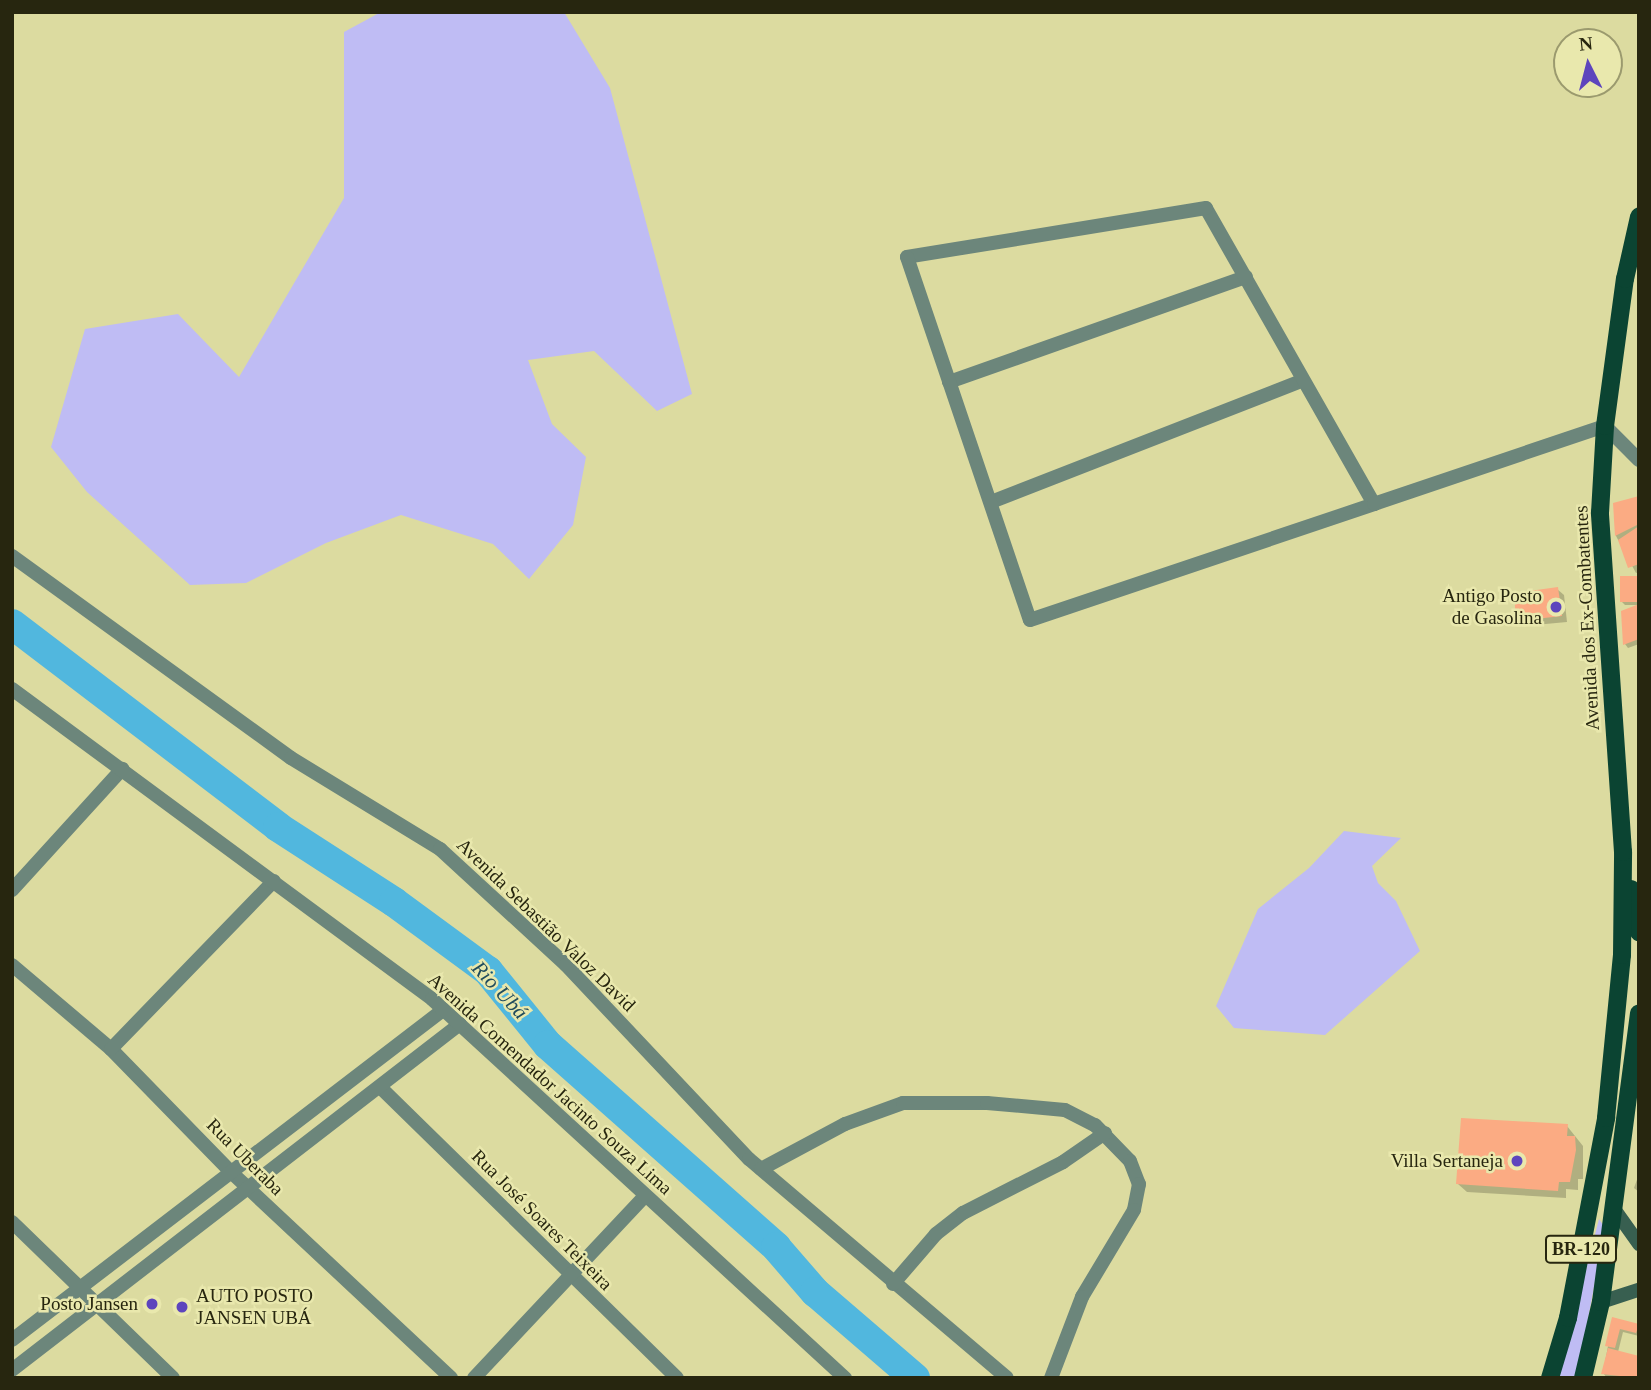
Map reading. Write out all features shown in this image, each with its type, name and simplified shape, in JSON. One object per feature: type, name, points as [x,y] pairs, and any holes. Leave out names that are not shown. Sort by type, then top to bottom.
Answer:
[{"type":"main road","name":"Avenida dos Ex-Combatentes","points":[[1550,1378],[1568,1318],[1606,1118],[1622,955],[1623,852],[1603,600],[1600,513],[1605,426],[1625,279],[1639,217]]},
{"type":"main road","name":"Avenida dos Ex-Combatentes","points":[[1623,852],[1639,931]]},
{"type":"main road","name":"BR-120","points":[[1583,1378],[1601,1302],[1639,1013]]},
{"type":"main road","points":[[1606,1118],[1606,1186],[1612,1206]]},
{"type":"main road","name":"BR-120","points":[[1612,1206],[1639,1244]]},
{"type":"main road","points":[[1601,1302],[1639,1290]]},
{"type":"street","points":[[1374,504],[1301,380],[1206,208],[907,257],[1030,620],[1374,504],[1605,426],[1639,460]]},
{"type":"street","points":[[949,382],[1246,277]]},
{"type":"street","points":[[990,502],[1301,380]]},
{"type":"street","name":"Avenida Sebastião Valoz David","points":[[12,556],[291,758],[440,849],[566,965],[761,1169],[893,1284],[1007,1378]]},
{"type":"street","name":"Avenida Comendador Jacinto Souza Lima","points":[[12,689],[274,881],[460,1024],[845,1378]]},
{"type":"street","points":[[12,890],[122,769]]},
{"type":"street","points":[[111,1049],[274,881]]},
{"type":"street","points":[[1622,955],[1639,931]]},
{"type":"street","name":"Rua Uberaba","points":[[12,965],[111,1049],[232,1173],[451,1378]]},
{"type":"street","points":[[12,1340],[443,1010]]},
{"type":"street","points":[[12,1370],[250,1190],[460,1024]]},
{"type":"street","name":"Rua José Soares Teixeira","points":[[381,1088],[569,1277],[677,1378]]},
{"type":"street","points":[[761,1169],[845,1124],[903,1103],[987,1102],[1065,1110],[1105,1133],[1130,1161],[1139,1184],[1134,1210],[1082,1297],[1051,1378]]},
{"type":"street","points":[[893,1284],[936,1234],[963,1213],[1063,1162],[1105,1133]]},
{"type":"street","points":[[474,1378],[645,1196]]},
{"type":"street","points":[[12,1222],[173,1378]]},
{"type":"shaded area","points":[[381,12],[564,12],[610,88],[692,394],[657,411],[594,351],[528,360],[552,424],[586,457],[573,525],[529,579],[493,544],[401,515],[326,543],[246,583],[190,585],[87,492],[51,447],[85,329],[178,314],[239,377],[344,198],[344,32]]},
{"type":"shaded area","points":[[1344,831],[1401,838],[1372,866],[1378,883],[1396,901],[1420,951],[1325,1035],[1234,1028],[1216,1006],[1258,909],[1309,868]]},
{"type":"shaded area","points":[[1599,1219],[1605,1228],[1577,1378],[1558,1378]]},
{"type":"building","points":[[1639,496],[1639,524],[1615,536],[1613,503]]},
{"type":"building","points":[[1639,526],[1639,564],[1628,568],[1618,540]]},
{"type":"building","points":[[1620,576],[1639,576],[1639,602],[1620,602]]},
{"type":"building","points":[[1558,587],[1562,616],[1516,621],[1514,593]]},
{"type":"building","points":[[1639,604],[1639,639],[1623,645],[1621,611]]},
{"type":"building","name":"Villa Sertaneja","points":[[1461,1118],[1568,1124],[1567,1136],[1575,1136],[1576,1150],[1570,1182],[1559,1182],[1558,1191],[1456,1184]]},
{"type":"building","points":[[1612,1317],[1639,1324],[1636,1333],[1620,1329],[1615,1348],[1605,1346]]},
{"type":"building","points":[[1608,1348],[1639,1356],[1639,1378],[1601,1374]]},
{"type":"waterway","name":"Rio Ubá","points":[[12,624],[278,827],[394,902],[488,971],[548,1045],[776,1247],[815,1292],[915,1378]]},
{"type":"place","name":"Antigo Posto de Gasolina","points":[[1556,607]]},
{"type":"place","name":"Villa Sertaneja","points":[[1517,1161]]},
{"type":"place","name":"Posto Jansen","points":[[152,1304]]},
{"type":"place","name":"AUTO POSTO JANSEN UBÁ","points":[[182,1307]]}]
